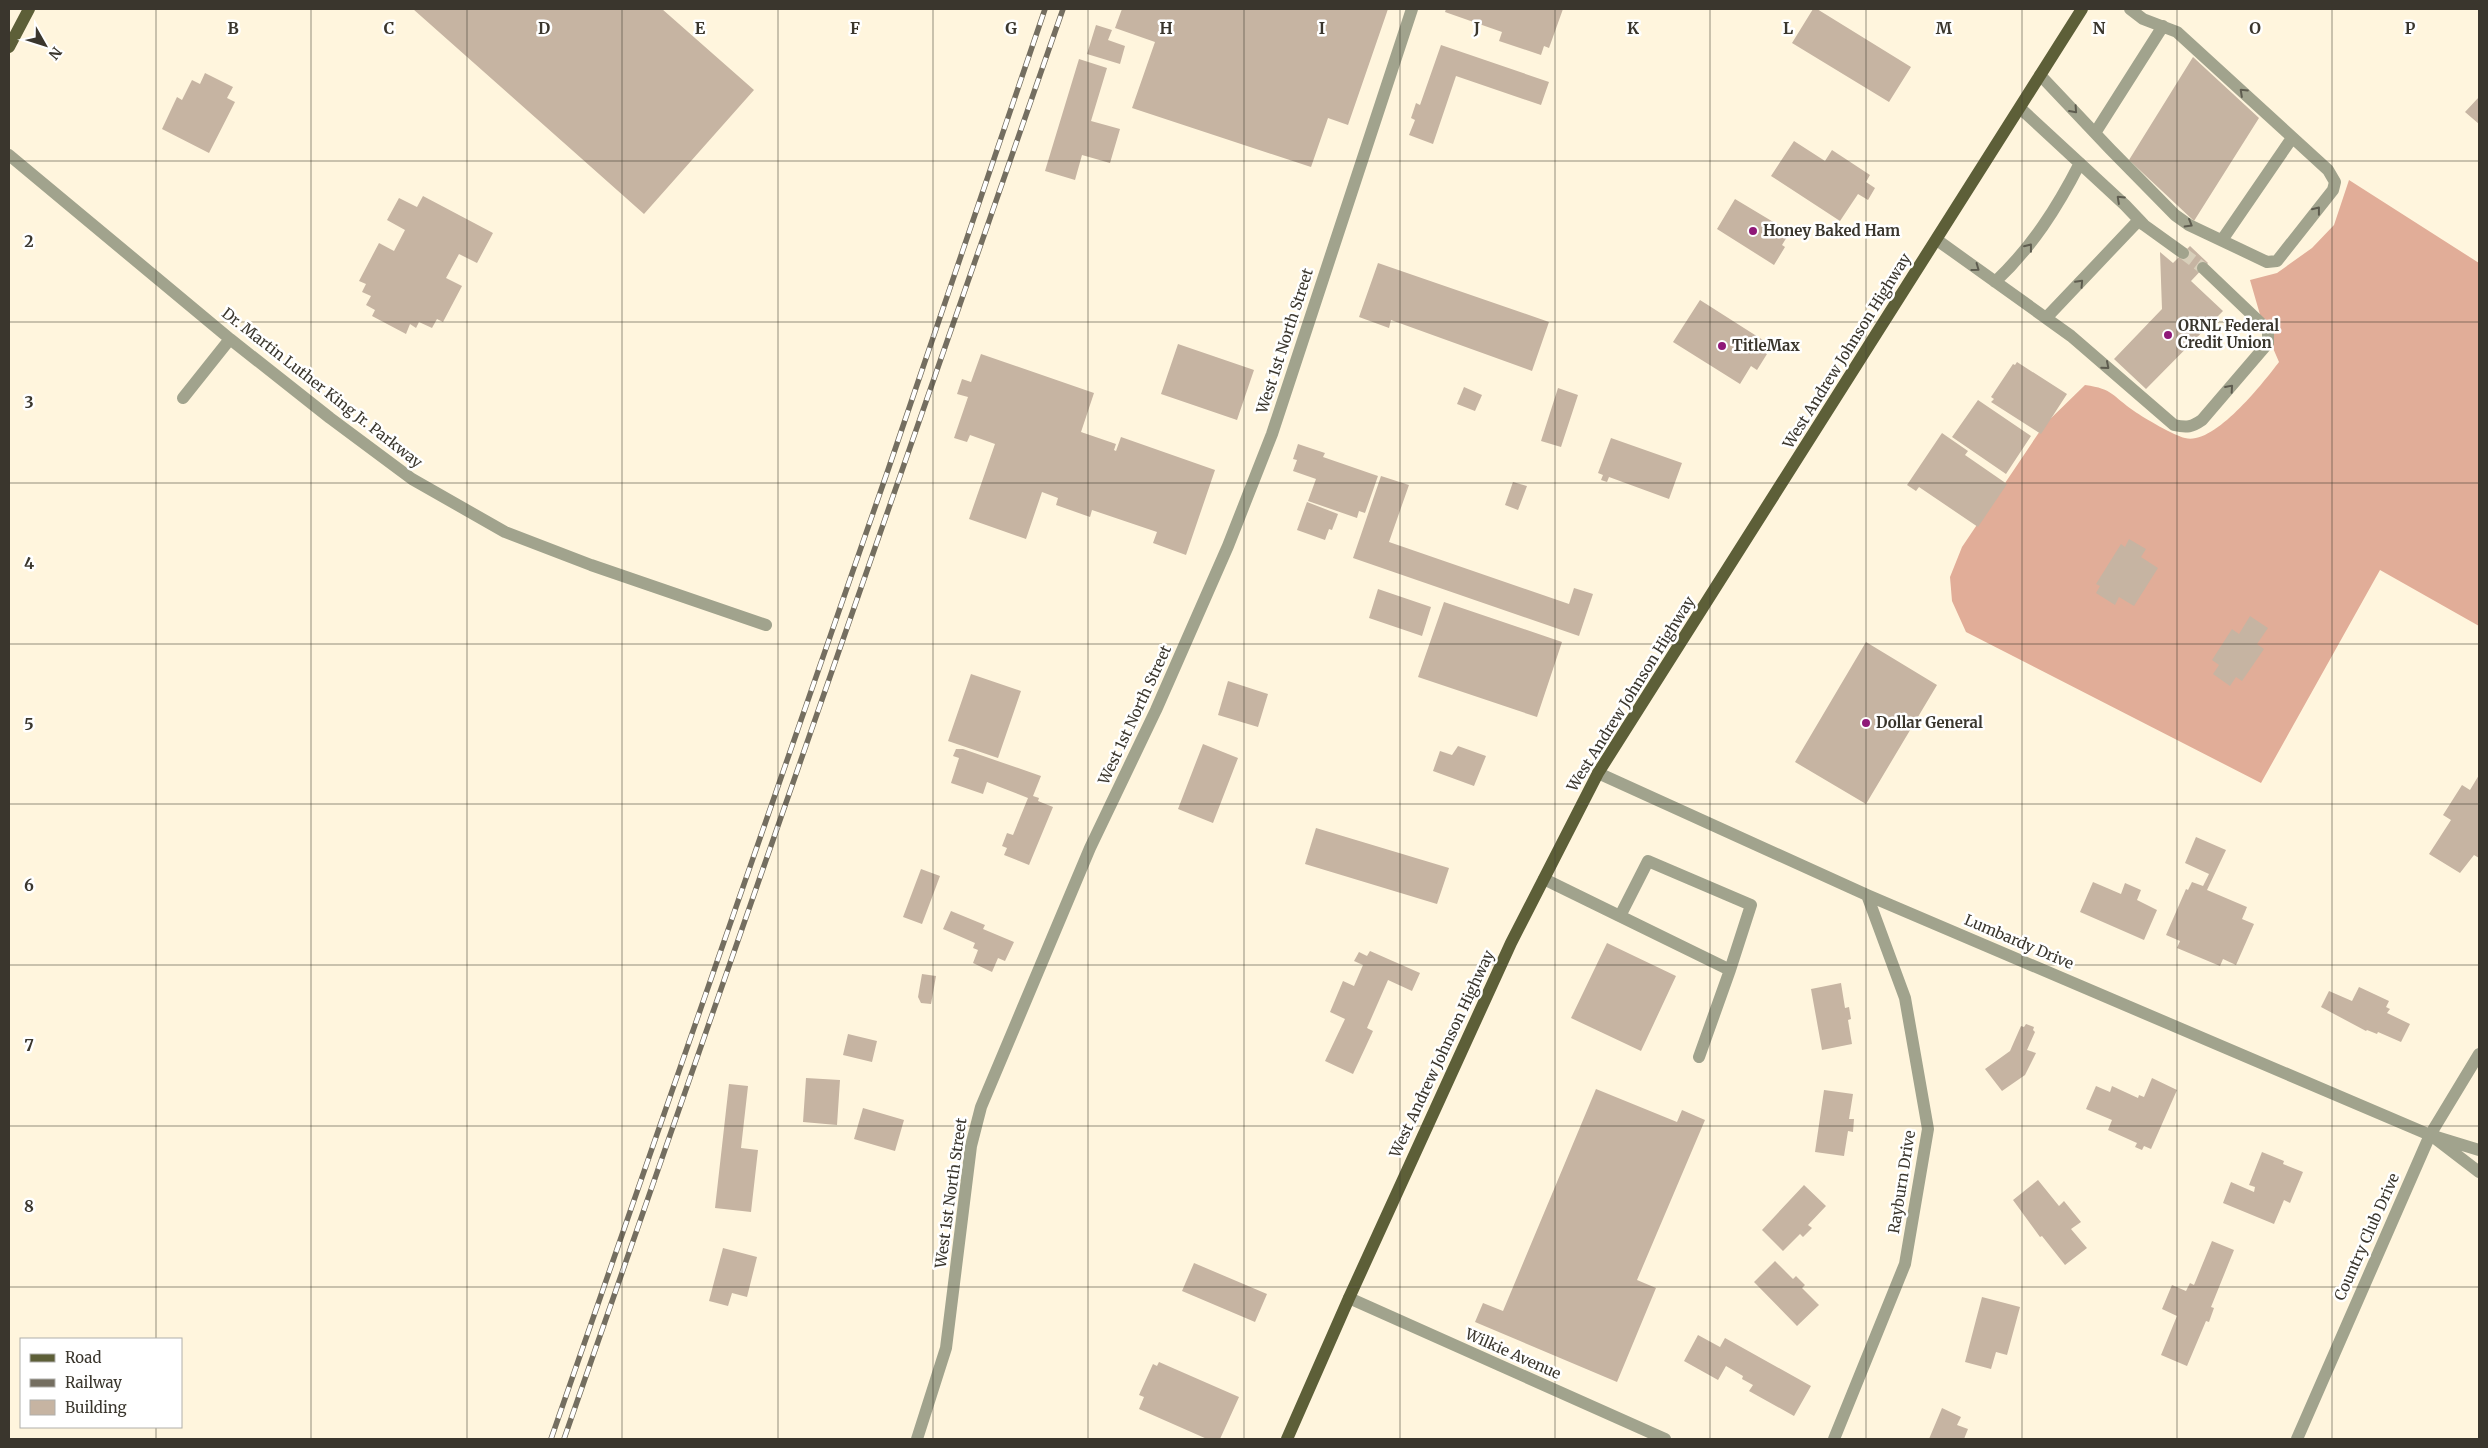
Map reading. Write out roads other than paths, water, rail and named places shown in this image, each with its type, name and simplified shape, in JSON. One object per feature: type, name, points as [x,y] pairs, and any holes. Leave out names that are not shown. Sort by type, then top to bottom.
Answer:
[{"type":"main road","points":[[9,47],[29,9]]},
{"type":"main road","name":"West Andrew Johnson Highway","points":[[1288,1439],[1349,1298],[1511,943],[1598,773],[2082,9]]},
{"type":"street","name":"West 1st North Street","points":[[917,1439],[946,1348],[971,1146],[981,1107],[1090,848],[1156,710],[1228,546],[1265,451],[1412,9]]},
{"type":"street","points":[[2040,74],[2176,215],[2189,225],[2267,262],[2277,261],[2333,190],[2335,182],[2328,170],[2177,32],[2143,18],[2130,9]]},
{"type":"street","points":[[2095,133],[2163,26]]},
{"type":"street","points":[[2020,108],[2125,204],[2139,220],[2183,253]]},
{"type":"street","points":[[2222,240],[2292,138]]},
{"type":"street","name":"Dr. Martin Luther King Jr. Parkway","points":[[9,155],[230,339],[330,418],[412,479],[505,532],[592,566],[766,626]]},
{"type":"street","points":[[1996,282],[2020,259],[2040,234],[2080,164]]},
{"type":"street","points":[[2046,318],[2139,220]]},
{"type":"street","points":[[1937,240],[2071,336],[2174,425],[2193,426],[2202,420],[2268,343],[2268,330],[2203,268]]},
{"type":"street","points":[[183,398],[230,339]]},
{"type":"street","name":"Lumbardy Drive","points":[[1598,773],[1867,896],[2430,1135]]},
{"type":"street","points":[[1620,916],[1648,861],[1751,905],[1730,970],[1698,1057]]},
{"type":"street","points":[[1544,879],[1730,970]]},
{"type":"street","name":"Rayburn Drive","points":[[1834,1439],[1904,1264],[1928,1129],[1905,998],[1867,896]]},
{"type":"street","name":"Country Club Drive","points":[[2297,1439],[2430,1135],[2479,1054]]},
{"type":"street","points":[[2430,1135],[2479,1150]]},
{"type":"street","points":[[2430,1135],[2479,1172]]},
{"type":"street","name":"Wilkie Avenue","points":[[1349,1298],[1665,1439]]},
{"type":"tunnel","points":[[2183,253],[2203,268]]},
{"type":"railway","points":[[551,1439],[888,470],[1045,9]]},
{"type":"railway","points":[[564,1439],[1063,9]]},
{"type":"place","name":"Honey Baked Ham","points":[[1753,231]]},
{"type":"place","name":"ORNL Federal Credit Union","points":[[2168,335]]},
{"type":"place","name":"TitleMax","points":[[1722,346]]},
{"type":"place","name":"Dollar General","points":[[1866,723]]}]
